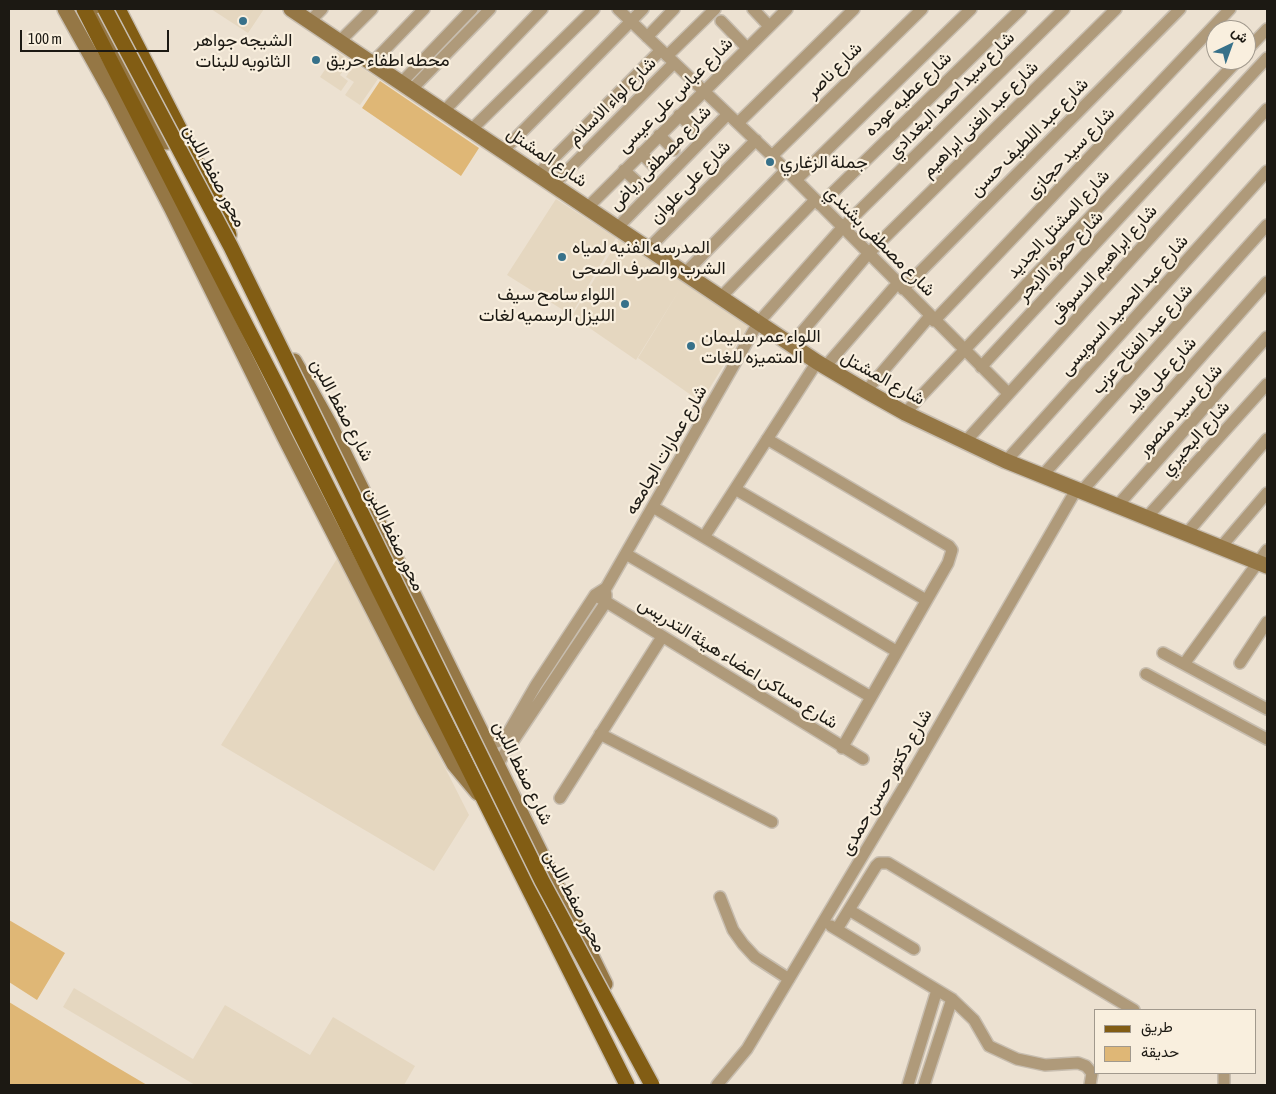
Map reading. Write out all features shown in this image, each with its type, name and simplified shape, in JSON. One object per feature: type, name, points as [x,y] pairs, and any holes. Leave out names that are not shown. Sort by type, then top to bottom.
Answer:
[{"type":"main road","name":"محور صفط اللبن","points":[[84,9],[280,392],[627,1085]]},
{"type":"main road","name":"محور صفط اللبن","points":[[106,9],[231,247],[542,881],[652,1085]]},
{"type":"main road","points":[[118,9],[221,210],[231,247]]},
{"type":"street","points":[[65,9],[114,97],[348,562],[454,764],[482,798]]},
{"type":"street","name":"شارع صفط اللبن","points":[[96,9],[229,258],[293,358],[331,427],[638,1051],[647,1085]]},
{"type":"street","name":"شارع المشتل","points":[[291,9],[649,248],[721,297],[757,326],[866,391],[1006,461],[1079,491],[1148,516],[1262,564]]},
{"type":"street","points":[[310,21],[322,9]]},
{"type":"street","points":[[340,41],[372,9]]},
{"type":"street","points":[[373,62],[424,9]]},
{"type":"street","points":[[407,85],[472,9]]},
{"type":"street","points":[[407,85],[490,9]]},
{"type":"street","points":[[444,110],[542,9]]},
{"type":"street","points":[[472,129],[594,9]]},
{"type":"street","name":"شارع مصطفى بشندي","points":[[618,9],[756,140],[963,350],[1008,393]]},
{"type":"street","points":[[504,150],[643,9]]},
{"type":"street","points":[[647,37],[674,9]]},
{"type":"street","points":[[538,174],[667,57],[715,9]]},
{"type":"street","points":[[753,9],[769,26]]},
{"type":"street","name":"شارع عباس على عيسى","points":[[588,207],[787,9]]},
{"type":"street","points":[[738,123],[854,9]]},
{"type":"street","name":"شارع ناصر","points":[[772,156],[922,9]]},
{"type":"street","points":[[796,180],[971,9]]},
{"type":"street","name":"شارع عطيه عوده","points":[[721,297],[817,202],[1021,9]]},
{"type":"street","name":"شارع سيد احمد البغدادي","points":[[757,326],[842,228],[1064,9]]},
{"type":"street","name":"شارع عبد الغنى ابراهيم","points":[[791,345],[868,254],[1116,9]]},
{"type":"street","name":"شارع عبد اللطيف حسن","points":[[704,537],[767,439],[821,365],[1180,9]]},
{"type":"street","name":"شارع سيد حجازى","points":[[866,391],[932,318],[1230,9]]},
{"type":"street","points":[[721,21],[747,48]]},
{"type":"street","points":[[1256,41],[1267,29]]},
{"type":"street","name":"شارع لواء الاسلام","points":[[554,184],[667,57]]},
{"type":"street","name":"شارع حمزه الابحر","points":[[981,367],[1267,58]]},
{"type":"street","name":"شارع المشتل الجديد","points":[[905,412],[1229,70]]},
{"type":"street","name":"شارع ابراهيم الدسوقى","points":[[965,442],[1267,109]]},
{"type":"street","name":"شارع مصطفى رياض","points":[[618,227],[728,114]]},
{"type":"street","points":[[679,115],[693,128]]},
{"type":"street","points":[[659,135],[674,150]]},
{"type":"street","name":"شارع على علوان","points":[[649,248],[756,140]]},
{"type":"street","points":[[641,153],[654,166]]},
{"type":"street","points":[[624,170],[638,183]]},
{"type":"street","points":[[685,273],[786,170]]},
{"type":"street","name":"شارع عبد الحميد السويسى","points":[[1006,461],[1267,172]]},
{"type":"street","name":"شارع عبد الفتاح عزب","points":[[1042,476],[1267,225]]},
{"type":"street","name":"شارع على فايد","points":[[1079,491],[1267,282]]},
{"type":"street","name":"شارع عمارات الجامعه","points":[[487,742],[498,742],[507,735],[536,685],[595,595],[606,588],[757,326]]},
{"type":"street","name":"شارع سيد منصور","points":[[1118,505],[1263,350],[1267,337]]},
{"type":"street","name":"شارع البحيري","points":[[1148,516],[1267,384]]},
{"type":"street","points":[[1187,533],[1267,438]]},
{"type":"street","points":[[767,439],[949,546],[951,556],[842,748]]},
{"type":"street","points":[[735,489],[926,600]]},
{"type":"street","name":"شارع دكتور حسن حمدى","points":[[717,1085],[747,1049],[1079,491]]},
{"type":"street","points":[[1221,547],[1267,493]]},
{"type":"street","points":[[653,507],[896,652]]},
{"type":"street","points":[[1184,664],[1262,564],[1267,550]]},
{"type":"street","points":[[626,554],[870,697]]},
{"type":"street","points":[[497,765],[606,602],[606,588]]},
{"type":"street","name":"شارع مساكن اعضاء هيئة التدريس","points":[[595,595],[862,760]]},
{"type":"street","points":[[1240,662],[1267,622]]},
{"type":"street","points":[[560,798],[662,637]]},
{"type":"street","points":[[1163,653],[1267,709]]},
{"type":"street","points":[[1146,674],[1267,739]]},
{"type":"street","points":[[600,734],[772,822]]},
{"type":"street","points":[[837,929],[876,866],[880,863],[888,864],[1132,1009]]},
{"type":"street","points":[[720,897],[732,930],[743,944],[755,957],[789,979]]},
{"type":"street","points":[[849,910],[914,949]]},
{"type":"street","points":[[824,922],[952,1000],[974,1020],[989,1046],[1009,1056],[1045,1065],[1078,1063],[1086,1066],[1092,1073],[1090,1085]]},
{"type":"street","points":[[908,1085],[937,990]]},
{"type":"street","points":[[924,1085],[952,1000]]},
{"type":"shaded area","name":"الشيجه جواهر الثانويه للبنات","points":[[211,9],[264,9],[248,33]]},
{"type":"shaded area","points":[[337,52],[350,61],[340,75],[348,81],[341,91],[320,77]]},
{"type":"shaded area","points":[[355,63],[378,79],[360,105],[345,95],[354,82],[346,77]]},
{"type":"shaded area","name":"المدرسه الفنيه لمياه الشرب والصرف الصحى","points":[[556,199],[616,238],[571,315],[507,275]]},
{"type":"shaded area","points":[[619,239],[750,323],[701,402],[638,358],[680,289],[636,360],[572,316]]},
{"type":"shaded area","points":[[338,557],[469,815],[434,871],[221,745]]},
{"type":"shaded area","points":[[74,988],[193,1059],[225,1005],[310,1055],[333,1017],[415,1066],[404,1085],[195,1085],[63,1007]]},
{"type":"green space","points":[[380,81],[479,148],[461,176],[362,108]]},
{"type":"green space","points":[[9,920],[65,953],[37,1000],[9,982]]},
{"type":"green space","points":[[9,1002],[108,1062],[147,1085],[9,1085]]},
{"type":"place","name":"الشيجه جواهر الثانويه للبنات","points":[[243,21]]},
{"type":"place","name":"محطه اطفاء حريق","points":[[316,60]]},
{"type":"place","name":"جملة الزغاري","points":[[770,162]]},
{"type":"place","name":"المدرسه الفنيه لمياه الشرب والصرف الصحى","points":[[562,257]]},
{"type":"place","name":"اللواء سامح سيف الليزل الرسميه لغات","points":[[625,304]]},
{"type":"place","name":"اللواء عمر سليمان المتميزه للغات","points":[[691,346]]}]
